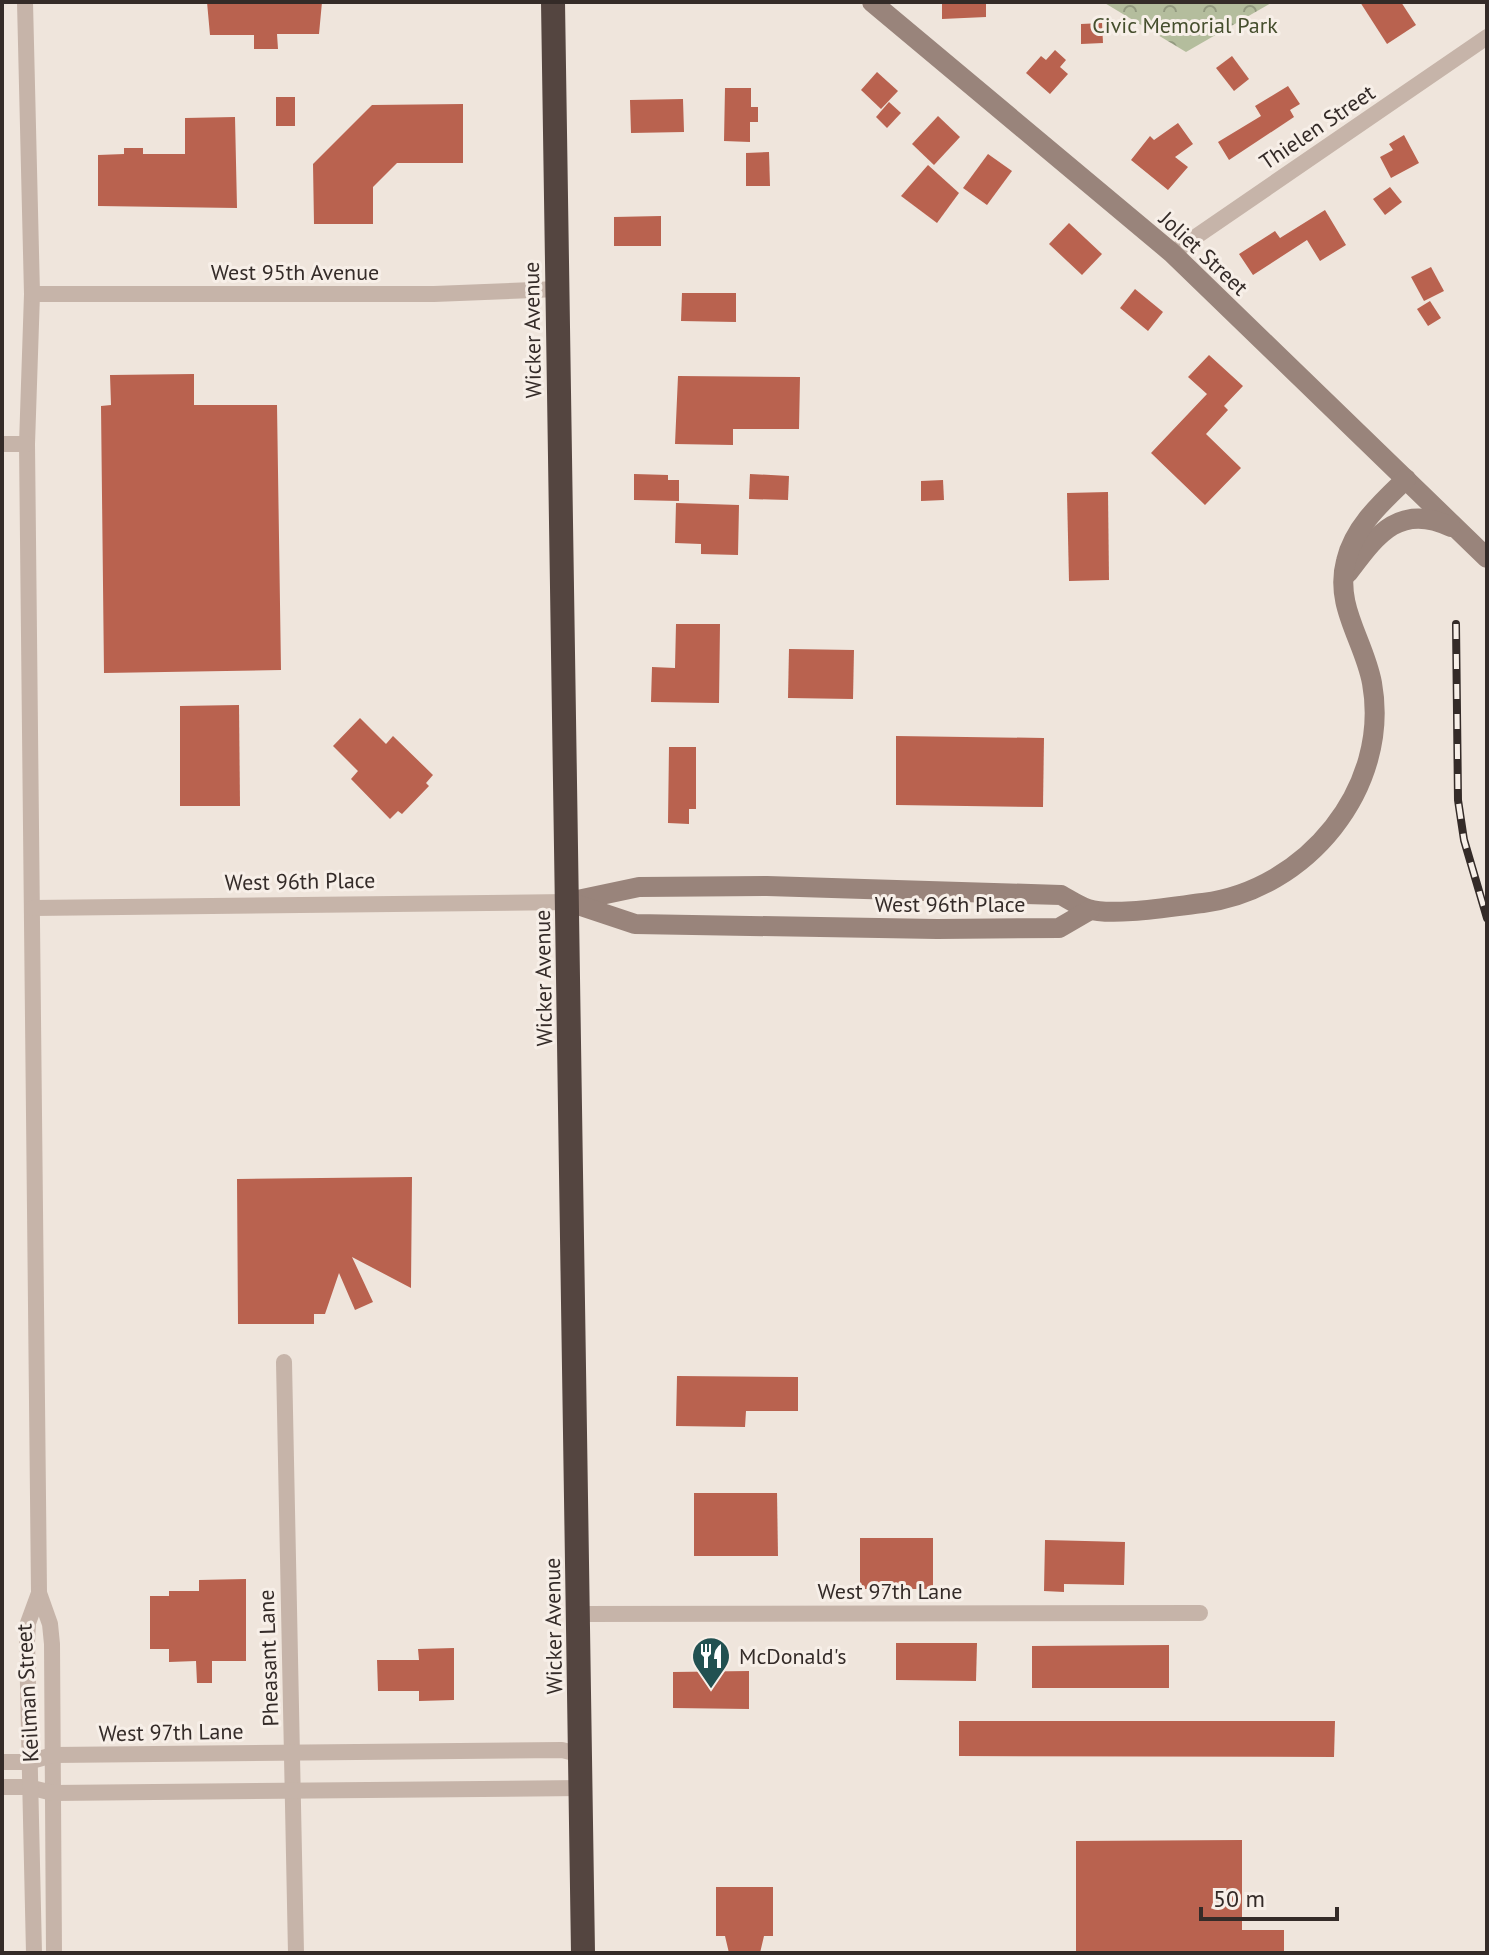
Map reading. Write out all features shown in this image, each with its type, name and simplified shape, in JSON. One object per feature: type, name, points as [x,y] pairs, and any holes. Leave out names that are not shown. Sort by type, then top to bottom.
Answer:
[{"type":"highway","name":"Wicker Avenue","points":[[553,2],[583,1953]]},
{"type":"street","name":"Keilman Street","points":[[25,2],[32,294],[27,444],[39,1593],[50,1624],[52,1644],[54,1953]]},
{"type":"street","name":"Joliet Street","points":[[872,2],[1172,253],[1487,558]]},
{"type":"street","name":"Thielen Street","points":[[1172,253],[1487,37]]},
{"type":"street","name":"West 95th Avenue","points":[[32,294],[434,294],[558,289]]},
{"type":"street","points":[[2,444],[27,444]]},
{"type":"street","name":"West 96th Place","points":[[33,908],[568,902],[639,887],[767,886],[1061,895],[1090,910],[1149,909],[1213,901],[1269,884],[1305,858],[1335,828],[1355,795],[1373,723],[1372,684],[1365,657],[1346,615],[1343,580],[1346,561],[1355,537],[1406,479]]},
{"type":"street","points":[[1343,580],[1380,531],[1413,519],[1434,519],[1462,532]]},
{"type":"street","name":"West 96th Place","points":[[568,902],[635,924],[1059,928],[1090,910]]},
{"type":"street","name":"Pheasant Lane","points":[[284,1362],[296,1953]]},
{"type":"street","name":"Keilman Street","points":[[34,1953],[28,1787],[28,1623],[39,1593]]},
{"type":"street","name":"West 97th Lane","points":[[579,1614],[1200,1613]]},
{"type":"street","name":"West 97th Lane","points":[[2,1762],[28,1762],[53,1755],[562,1750],[582,1755]]},
{"type":"street","points":[[2,1787],[28,1787],[53,1793],[582,1788]]},
{"type":"green space","name":"Civic Memorial Park","points":[[1103,2],[1273,2],[1186,52]]},
{"type":"building","points":[[207,2],[322,2],[319,34],[277,34],[278,49],[254,49],[254,35],[210,35]]},
{"type":"building","points":[[942,2],[986,2],[986,17],[942,19]]},
{"type":"building","points":[[1360,2],[1401,2],[1416,25],[1387,44]]},
{"type":"building","points":[[1102,23],[1103,43],[1081,44],[1081,24]]},
{"type":"building","points":[[1055,50],[1066,60],[1060,67],[1068,74],[1050,94],[1026,73],[1041,56],[1046,60]]},
{"type":"building","points":[[1232,56],[1249,79],[1234,91],[1216,68]]},
{"type":"building","points":[[877,72],[898,91],[881,109],[861,90]]},
{"type":"building","points":[[1288,86],[1300,104],[1290,110],[1294,117],[1229,160],[1218,142],[1261,116],[1255,106]]},
{"type":"building","points":[[725,88],[751,88],[751,107],[758,107],[758,122],[750,122],[750,142],[724,141]]},
{"type":"building","points":[[276,97],[295,97],[295,126],[276,126]]},
{"type":"building","points":[[683,99],[684,132],[631,133],[630,100]]},
{"type":"building","points":[[889,102],[901,113],[887,128],[876,117]]},
{"type":"building","points":[[463,104],[463,163],[397,163],[373,187],[373,224],[314,224],[313,164],[372,105]]},
{"type":"building","points":[[938,116],[960,137],[934,165],[912,144]]},
{"type":"building","points":[[235,117],[237,208],[98,206],[98,155],[124,154],[124,148],[143,148],[143,154],[185,154],[185,118]]},
{"type":"building","points":[[1178,123],[1193,144],[1175,157],[1188,167],[1168,190],[1131,160],[1150,136],[1154,140]]},
{"type":"building","points":[[1404,135],[1419,163],[1391,178],[1380,157],[1393,150],[1389,144]]},
{"type":"building","points":[[769,152],[770,186],[746,186],[746,153]]},
{"type":"building","points":[[988,154],[1012,171],[987,205],[963,188]]},
{"type":"building","points":[[928,165],[959,193],[937,223],[901,196]]},
{"type":"building","points":[[1390,187],[1402,202],[1385,215],[1373,199]]},
{"type":"building","points":[[1325,210],[1346,245],[1320,261],[1307,240],[1253,275],[1239,254],[1275,231],[1280,238]]},
{"type":"building","points":[[661,216],[661,246],[614,246],[614,217]]},
{"type":"building","points":[[1069,223],[1102,254],[1082,275],[1049,244]]},
{"type":"building","points":[[1431,267],[1444,291],[1424,301],[1411,277]]},
{"type":"building","points":[[1135,289],[1163,312],[1148,331],[1120,308]]},
{"type":"building","points":[[682,293],[736,293],[736,322],[681,321]]},
{"type":"building","points":[[1430,301],[1441,318],[1428,326],[1417,309]]},
{"type":"building","points":[[1209,355],[1243,386],[1224,406],[1228,410],[1206,434],[1241,468],[1205,505],[1151,453],[1207,394],[1188,377]]},
{"type":"building","points":[[194,374],[194,405],[277,405],[281,670],[104,673],[101,406],[111,405],[110,375]]},
{"type":"building","points":[[678,376],[800,377],[799,429],[733,429],[733,445],[675,444]]},
{"type":"building","points":[[634,474],[668,475],[668,480],[679,480],[679,501],[634,500]]},
{"type":"building","points":[[750,474],[789,476],[788,500],[749,499]]},
{"type":"building","points":[[943,480],[944,500],[921,501],[921,481]]},
{"type":"building","points":[[1108,492],[1109,580],[1069,581],[1067,493]]},
{"type":"building","points":[[676,503],[739,505],[738,555],[701,554],[701,544],[675,543]]},
{"type":"building","points":[[676,624],[720,624],[719,703],[651,702],[652,667],[675,668]]},
{"type":"building","points":[[789,649],[854,650],[853,699],[788,698]]},
{"type":"building","points":[[239,705],[240,806],[180,806],[180,706]]},
{"type":"building","points":[[360,718],[386,744],[393,736],[433,775],[426,783],[429,786],[402,814],[398,811],[390,819],[351,779],[358,771],[333,746]]},
{"type":"building","points":[[896,736],[1044,738],[1043,807],[896,805]]},
{"type":"building","points":[[669,747],[696,747],[696,809],[689,809],[689,824],[668,823]]},
{"type":"building","points":[[412,1177],[411,1288],[352,1257],[373,1302],[355,1310],[339,1273],[325,1314],[314,1314],[314,1324],[238,1324],[237,1179]]},
{"type":"building","points":[[677,1376],[798,1377],[798,1411],[746,1411],[745,1427],[676,1426]]},
{"type":"building","points":[[694,1493],[777,1493],[778,1556],[694,1556]]},
{"type":"building","points":[[860,1538],[933,1538],[933,1589],[860,1589]]},
{"type":"building","points":[[1045,1540],[1125,1542],[1124,1585],[1064,1584],[1064,1592],[1044,1591]]},
{"type":"building","points":[[246,1579],[246,1661],[212,1661],[212,1683],[197,1683],[196,1661],[169,1662],[169,1649],[150,1649],[150,1596],[169,1596],[169,1591],[199,1591],[199,1580]]},
{"type":"building","points":[[896,1643],[977,1643],[976,1681],[896,1680]]},
{"type":"building","points":[[1169,1645],[1169,1688],[1032,1688],[1032,1646]]},
{"type":"building","points":[[454,1648],[454,1700],[419,1701],[419,1691],[378,1691],[377,1660],[419,1660],[418,1649]]},
{"type":"building","name":"McDonald's","points":[[749,1671],[749,1709],[673,1708],[673,1672]]},
{"type":"building","points":[[959,1721],[1335,1721],[1334,1757],[959,1756]]},
{"type":"building","points":[[1242,1840],[1242,1930],[1284,1930],[1284,1953],[1076,1953],[1076,1841]]},
{"type":"building","points":[[716,1887],[773,1887],[773,1936],[764,1936],[760,1953],[729,1953],[725,1936],[716,1936]]},
{"type":"railway","points":[[1456,624],[1458,800],[1464,840],[1487,918]]},
{"type":"place","name":"McDonald's","points":[[711,1690]]}]
